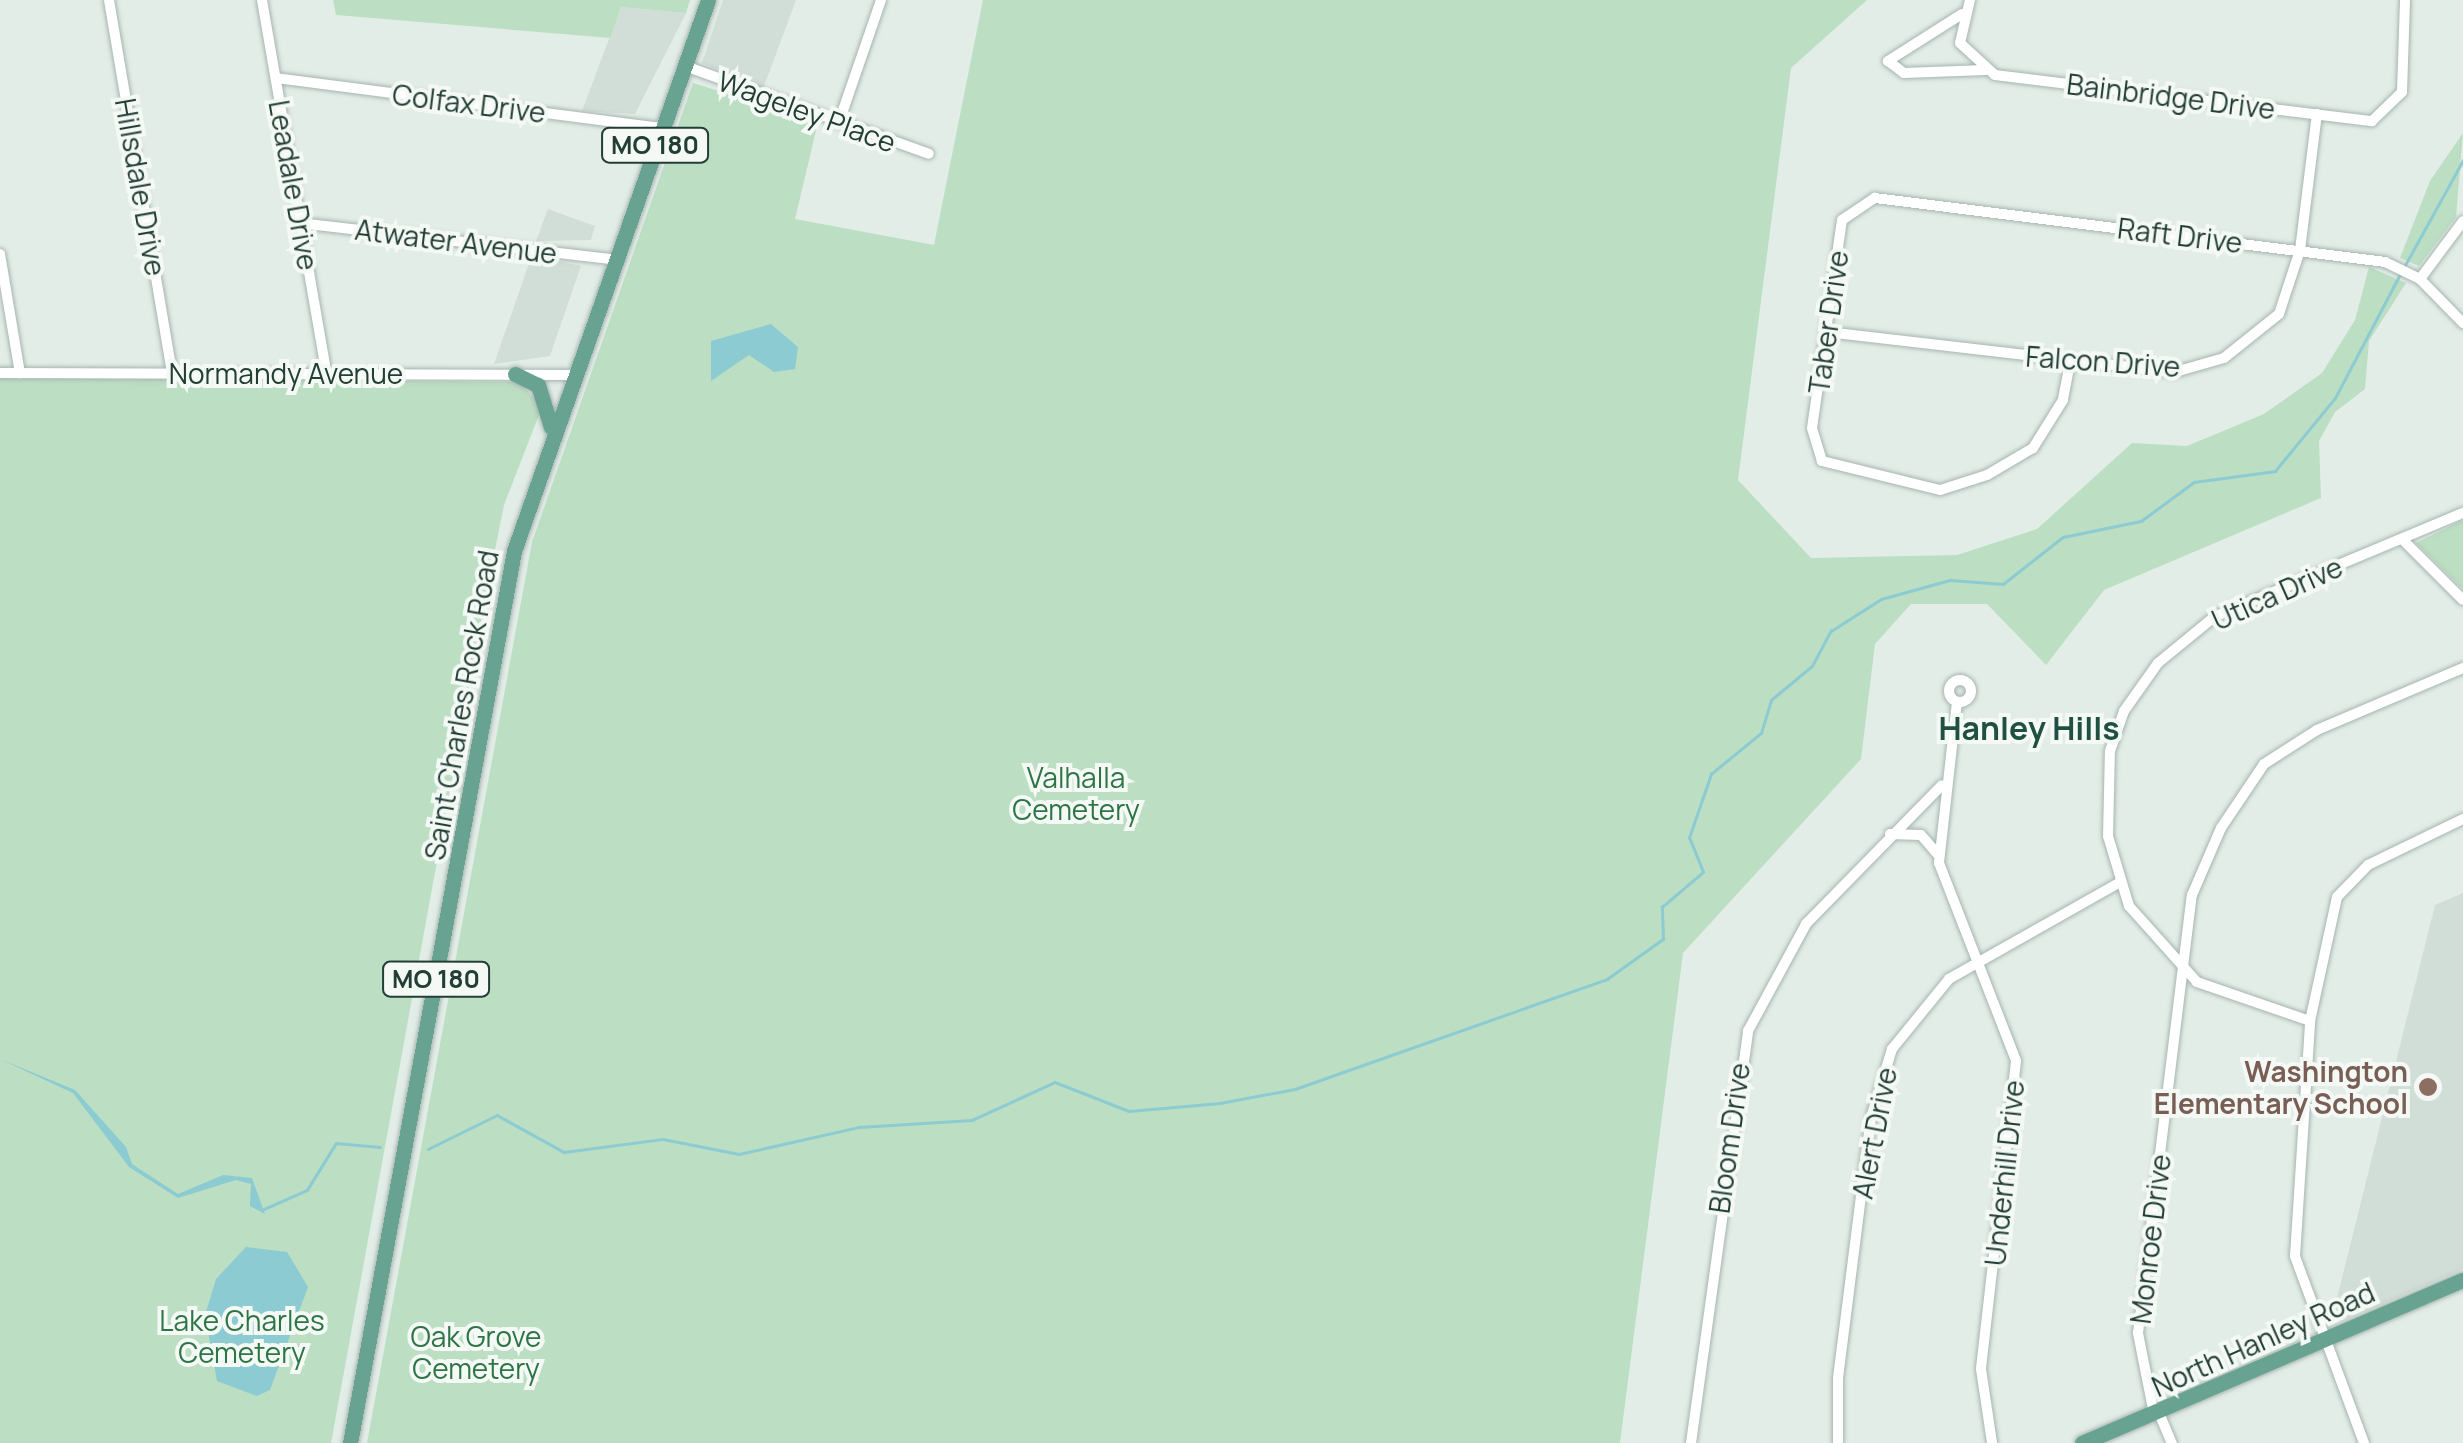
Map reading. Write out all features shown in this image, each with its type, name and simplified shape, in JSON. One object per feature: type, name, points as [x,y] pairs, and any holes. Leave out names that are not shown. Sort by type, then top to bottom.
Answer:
[{"type":"main road","name":"Saint Charles Rock Road","points":[[350,1443],[502,604],[551,429],[708,0]]},
{"type":"main road","points":[[515,374],[547,398],[551,429]]},
{"type":"main road","name":"North Hanley Road","points":[[2082,1443],[2463,1280]]},
{"type":"street","name":"Hillsdale Drive","points":[[110,0],[172,373]]},
{"type":"street","name":"Leadale Drive","points":[[262,0],[326,371]]},
{"type":"street","points":[[839,122],[881,0]]},
{"type":"street","points":[[1970,0],[1962,14],[1960,43],[1987,70]]},
{"type":"street","name":"Bainbridge Drive","points":[[1962,14],[1888,61],[1904,73],[1987,70],[2372,121],[2393,109],[2402,92],[2405,0]]},
{"type":"street","name":"Wageley Place","points":[[684,66],[929,154]]},
{"type":"street","name":"Colfax Drive","points":[[276,78],[662,128]]},
{"type":"street","name":"Falcon Drive","points":[[1827,332],[2070,363],[2175,372],[2224,358],[2279,314],[2300,250],[2317,114]]},
{"type":"street","name":"Raft Drive","points":[[1874,198],[2394,264],[2415,276],[2463,323]]},
{"type":"street","name":"Taber Drive","points":[[1874,198],[1842,220],[1812,428],[1822,461],[1940,490],[1987,475],[2033,448],[2062,400],[2070,363]]},
{"type":"street","points":[[2415,276],[2463,220]]},
{"type":"street","name":"Atwater Avenue","points":[[300,223],[612,259]]},
{"type":"street","points":[[0,254],[20,373]]},
{"type":"street","name":"Normandy Avenue","points":[[0,373],[326,371],[572,375]]},
{"type":"street","name":"Utica Drive","points":[[2310,1021],[2220,996],[2180,969],[2119,883],[2104,797],[2110,752],[2124,711],[2158,663],[2214,617],[2463,513]]},
{"type":"street","points":[[2402,538],[2463,600]]},
{"type":"street","name":"Monroe Drive","points":[[2172,1443],[2156,1414],[2138,1333],[2192,896],[2220,828],[2264,764],[2316,730],[2463,668]]},
{"type":"street","name":"Underhill Drive","points":[[1958,702],[1943,785],[1940,856],[1976,961],[2004,1013],[2016,1061],[1981,1369],[1992,1443]]},
{"type":"street","name":"Bloom Drive","points":[[1692,1443],[1744,1042],[1796,937],[1890,834],[1943,785]]},
{"type":"street","points":[[2364,1443],[2321,1340],[2295,1256],[2310,1021],[2337,897],[2368,865],[2463,819]]},
{"type":"street","points":[[1890,834],[1921,836],[1940,856]]},
{"type":"street","name":"Alert Drive","points":[[1838,1443],[1838,1378],[1877,1088],[1908,1021],[1976,961],[2119,883]]},
{"type":"shaded area","points":[[723,0],[796,0],[763,89],[702,63]]},
{"type":"shaded area","points":[[621,7],[686,13],[635,114],[582,111]]},
{"type":"shaded area","points":[[548,209],[595,226],[591,240],[536,241]]},
{"type":"shaded area","points":[[532,255],[581,266],[550,356],[494,364]]},
{"type":"shaded area","name":"Washington Elementary School","points":[[2463,893],[2463,1269],[2330,1326],[2435,905]]},
{"type":"green space","points":[[333,0],[690,0],[686,13],[621,7],[610,38],[336,15]]},
{"type":"green space","name":"Valhalla Cemetery","points":[[983,0],[1867,0],[1791,68],[1738,480],[1811,558],[1957,555],[2037,529],[2132,443],[2187,446],[2264,414],[2322,373],[2355,320],[2369,267],[2406,283],[2369,341],[2365,389],[2335,412],[2319,441],[2321,498],[2104,590],[2046,665],[1987,604],[1911,604],[1875,644],[1861,759],[1683,953],[1620,1443],[367,1443],[532,542],[693,83],[818,122],[795,219],[934,245]]},
{"type":"green space","points":[[2463,133],[2456,217],[2419,266],[2400,258],[2430,181]]},
{"type":"green space","name":"Lake Charles Cemetery","points":[[0,377],[519,382],[542,407],[504,505],[331,1443],[0,1443]]},
{"type":"green space","points":[[2463,520],[2463,589],[2416,543]]},
{"type":"water","points":[[771,324],[798,347],[795,369],[774,372],[749,355],[711,381],[711,341]]},
{"type":"water","points":[[0,1059],[75,1090],[126,1147],[132,1164],[178,1194],[223,1175],[252,1178],[265,1214],[250,1206],[251,1184],[236,1180],[178,1198],[129,1167],[73,1093]]},
{"type":"water","points":[[246,1247],[287,1252],[308,1287],[270,1390],[257,1396],[217,1381],[205,1315],[216,1279]]},
{"type":"waterway","points":[[2404,267],[2463,160]]},
{"type":"waterway","points":[[428,1149],[497,1115],[564,1152],[663,1139],[739,1154],[859,1127],[972,1120],[1055,1082],[1129,1111],[1220,1103],[1295,1089],[1607,979],[1663,939],[1662,907],[1703,872],[1689,838],[1711,774],[1761,733],[1771,700],[1812,666],[1831,631],[1881,599],[1950,580],[2003,584],[2063,537],[2141,521],[2194,482],[2275,471],[2335,398],[2400,274]]},
{"type":"waterway","points":[[262,1210],[307,1190],[336,1143],[380,1147]]},
{"type":"place","name":"Washington Elementary School","points":[[2428,1087]]},
{"type":"district","name":"Hanley Hills","points":[[2029,728]]},
{"type":"park label","name":"Oak Grove Cemetery","points":[[476,1352]]}]
